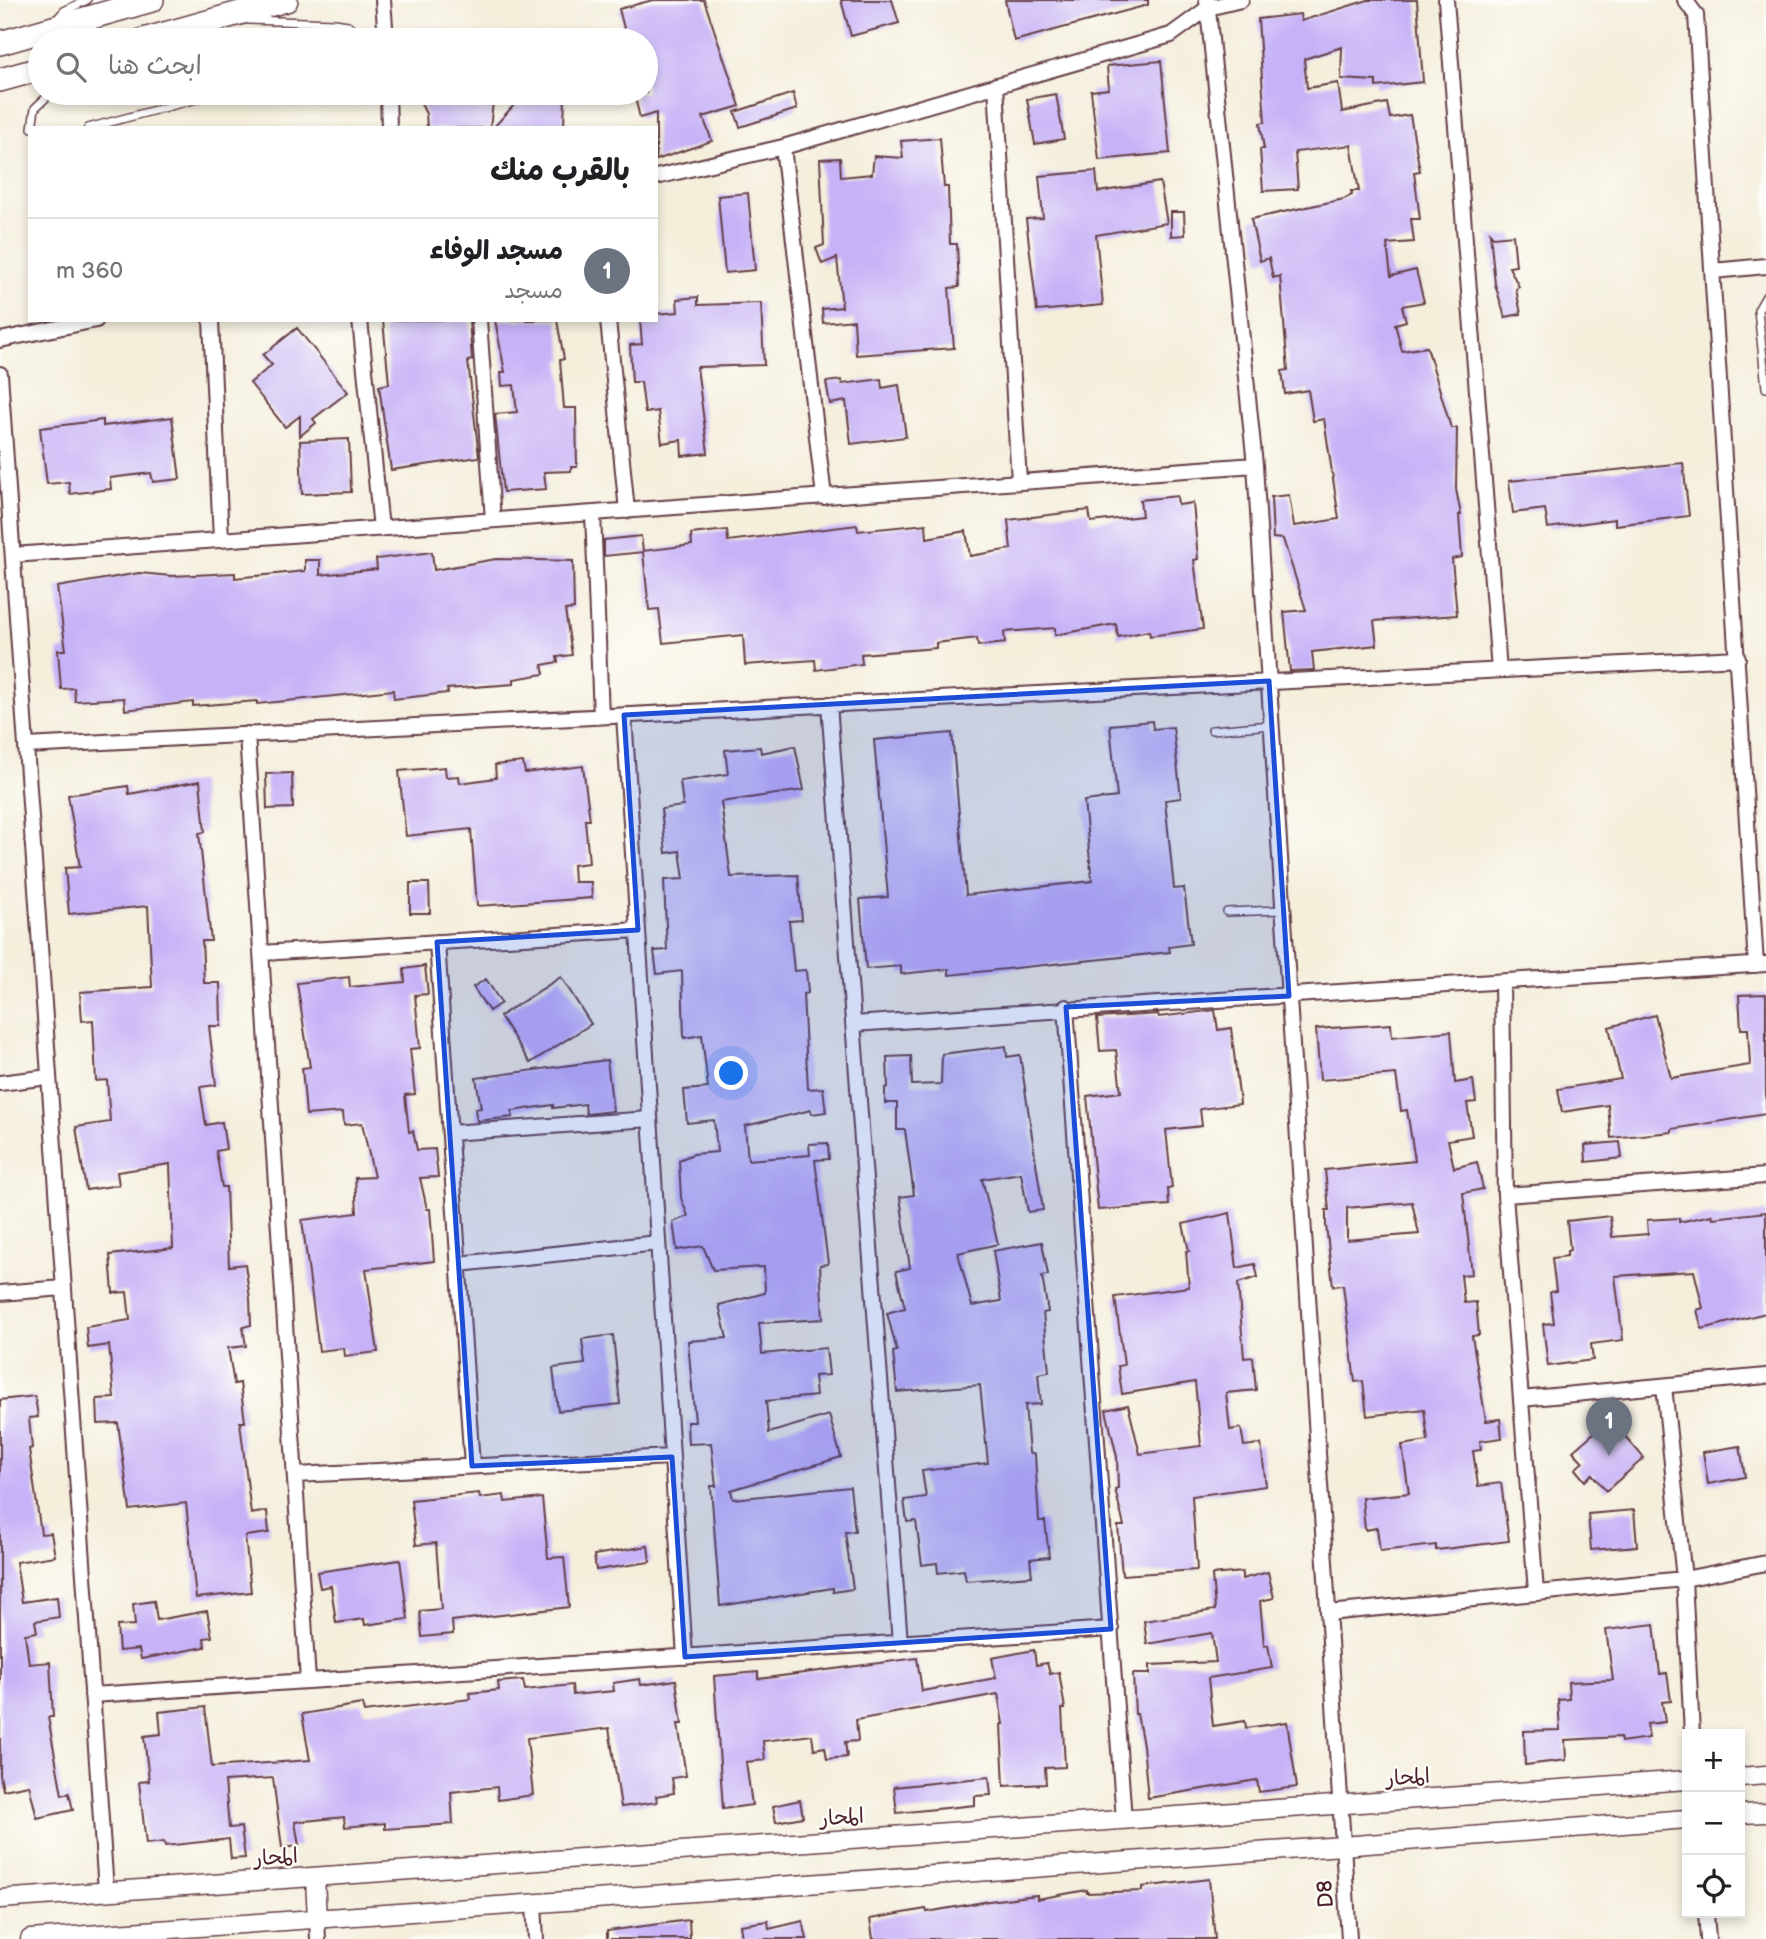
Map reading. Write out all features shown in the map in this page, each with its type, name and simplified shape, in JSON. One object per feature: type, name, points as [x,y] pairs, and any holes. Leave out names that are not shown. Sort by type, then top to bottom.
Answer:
[{"type":"main road","points":[[52,28],[152,0]]},
{"type":"main road","points":[[185,28],[286,0]]},
{"type":"main road","points":[[0,43],[28,35]]},
{"type":"main road","points":[[0,80],[28,72]]},
{"type":"street","points":[[383,0],[385,28]]},
{"type":"street","points":[[658,177],[783,147],[1171,35],[1208,4],[1241,0]]},
{"type":"street","points":[[1446,0],[1499,670]]},
{"type":"street","points":[[853,1024],[1066,1007],[1289,996],[1761,965],[1696,15],[1685,0]]},
{"type":"street","name":"D8","points":[[1208,4],[1255,465],[1349,1939]]},
{"type":"street","points":[[996,85],[1019,482]]},
{"type":"street","points":[[388,105],[389,126]]},
{"type":"street","points":[[783,147],[824,496]]},
{"type":"street","points":[[1713,271],[1766,266]]},
{"type":"street","points":[[0,341],[87,322]]},
{"type":"street","points":[[211,322],[221,540]]},
{"type":"street","points":[[360,322],[381,529]]},
{"type":"street","points":[[478,322],[493,520]]},
{"type":"street","points":[[608,322],[627,511]]},
{"type":"street","points":[[0,374],[106,1891]]},
{"type":"street","points":[[13,555],[1255,465]]},
{"type":"street","points":[[593,513],[601,716]]},
{"type":"street","points":[[26,746],[1738,658]]},
{"type":"street","points":[[829,704],[900,1643]]},
{"type":"street","points":[[624,715],[685,1657]]},
{"type":"street","points":[[247,734],[308,1681]]},
{"type":"street","points":[[261,953],[638,930]]},
{"type":"street","points":[[437,942],[472,1466]]},
{"type":"street","points":[[1502,982],[1505,1195],[1536,1592]]},
{"type":"street","points":[[1066,1007],[1124,1820]]},
{"type":"street","points":[[0,1083],[49,1077]]},
{"type":"street","points":[[450,1133],[650,1119]]},
{"type":"street","points":[[1505,1195],[1766,1176]]},
{"type":"street","points":[[459,1264],[658,1243]]},
{"type":"street","points":[[0,1293],[64,1288]]},
{"type":"street","points":[[1521,1399],[1766,1376]]},
{"type":"street","points":[[1664,1386],[1684,1579],[1692,1729]]},
{"type":"street","points":[[295,1475],[672,1457]]},
{"type":"street","points":[[1328,1613],[1684,1579],[1766,1563]]},
{"type":"street","points":[[92,1695],[1111,1629]]},
{"type":"street","points":[[1745,1777],[1766,1775]]},
{"type":"street","name":"المحار","points":[[0,1899],[1682,1780]]},
{"type":"street","points":[[1745,1814],[1766,1812]]},
{"type":"street","points":[[30,1939],[534,1905],[1682,1818]]},
{"type":"street","points":[[316,1877],[318,1939]]},
{"type":"street","points":[[534,1905],[536,1939]]},
{"type":"street","points":[[1706,1918],[1708,1939]]},
{"type":"lane","points":[[55,27],[58,17],[87,0]]},
{"type":"lane","points":[[217,19],[335,23],[351,28]]},
{"type":"lane","points":[[32,126],[39,105]]},
{"type":"lane","points":[[95,126],[174,105]]},
{"type":"lane","points":[[1766,296],[1758,310],[1764,346],[1766,388]]},
{"type":"lane","points":[[1212,730],[1272,725]]},
{"type":"lane","points":[[1227,912],[1283,910]]},
{"type":"highlighted area","points":[[1269,681],[1289,996],[1066,1007],[1111,1629],[685,1657],[672,1457],[472,1466],[437,942],[638,930],[624,715]]},
{"type":"building","points":[[653,0],[704,0],[740,106],[703,117],[712,141],[658,159],[656,113],[640,118],[637,105],[658,105],[658,28],[624,28],[619,9]]},
{"type":"building","points":[[841,0],[892,0],[899,23],[851,36]]},
{"type":"building","points":[[1005,0],[1148,0],[1148,5],[1014,41]]},
{"type":"building","points":[[1368,0],[1417,0],[1423,82],[1376,87],[1376,81],[1341,79],[1342,47],[1304,59],[1307,88],[1338,83],[1342,112],[1387,103],[1390,118],[1410,115],[1420,171],[1414,172],[1420,219],[1411,219],[1414,242],[1387,244],[1391,276],[1416,270],[1424,302],[1402,306],[1406,321],[1395,324],[1402,351],[1427,347],[1451,428],[1457,428],[1456,489],[1461,515],[1462,557],[1452,559],[1457,615],[1374,621],[1377,645],[1312,652],[1314,670],[1290,671],[1284,612],[1306,610],[1283,539],[1273,538],[1271,497],[1289,495],[1294,526],[1339,519],[1324,419],[1313,421],[1308,390],[1285,394],[1282,371],[1288,370],[1280,276],[1273,278],[1269,258],[1260,261],[1251,219],[1344,199],[1352,195],[1351,191],[1359,191],[1351,145],[1295,152],[1298,189],[1263,191],[1260,149],[1264,149],[1260,123],[1265,122],[1258,19],[1300,14],[1301,21]]},
{"type":"building","points":[[1161,61],[1170,153],[1099,160],[1091,91],[1109,89],[1107,66]]},
{"type":"building","points":[[793,93],[797,109],[740,127],[735,112]]},
{"type":"building","points":[[1056,94],[1064,139],[1035,144],[1027,99]]},
{"type":"building","points":[[422,105],[493,105],[490,126],[427,126]]},
{"type":"building","points":[[514,105],[565,105],[564,126],[495,126]]},
{"type":"building","points":[[940,138],[944,187],[948,187],[950,244],[957,244],[959,287],[949,288],[954,348],[856,355],[854,320],[823,323],[822,309],[842,307],[837,258],[822,264],[816,248],[824,245],[820,159],[840,158],[841,177],[872,174],[874,156],[903,158],[901,141]]},
{"type":"building","points":[[1096,171],[1098,192],[1160,182],[1167,223],[1096,235],[1103,305],[1037,311],[1026,219],[1043,218],[1039,176]]},
{"type":"building","points":[[748,193],[755,270],[725,273],[718,196]]},
{"type":"building","points":[[1171,212],[1184,212],[1185,235],[1171,236]]},
{"type":"building","points":[[1490,233],[1493,237],[1513,235],[1516,266],[1509,267],[1519,287],[1516,289],[1521,314],[1505,317],[1495,284]]},
{"type":"building","points":[[698,297],[698,305],[761,303],[764,365],[697,367],[708,453],[682,456],[681,440],[662,443],[658,411],[645,413],[641,382],[632,382],[630,345],[642,344],[640,322],[658,322],[658,314],[678,312],[677,299]]},
{"type":"building","points":[[383,322],[469,322],[472,360],[468,361],[479,457],[391,470],[379,386],[389,384]]},
{"type":"building","points":[[495,322],[557,322],[564,359],[560,360],[564,408],[576,408],[577,467],[571,467],[571,471],[544,472],[546,489],[503,492],[495,414],[517,412],[514,385],[502,386],[501,372],[505,372]]},
{"type":"building","points":[[297,328],[348,392],[313,419],[316,423],[300,436],[300,416],[285,427],[250,383],[272,365],[263,355]]},
{"type":"building","points":[[881,379],[882,388],[899,385],[906,437],[851,444],[846,401],[830,404],[826,382],[841,380],[842,384]]},
{"type":"building","points":[[172,417],[180,479],[153,482],[151,473],[110,478],[111,489],[70,494],[69,482],[47,484],[40,428],[103,420],[103,426]]},
{"type":"building","points":[[349,439],[351,492],[302,494],[300,441]]},
{"type":"building","points":[[1683,463],[1689,516],[1615,525],[1615,519],[1548,528],[1545,509],[1513,513],[1509,481]]},
{"type":"building","points":[[1177,496],[1178,505],[1193,503],[1198,559],[1194,560],[1203,629],[1150,636],[1149,631],[1118,637],[1116,624],[1055,635],[1055,628],[1004,632],[1005,643],[978,646],[977,638],[936,643],[936,648],[861,654],[862,664],[816,670],[815,660],[745,665],[743,635],[663,643],[659,609],[649,610],[643,552],[604,556],[604,540],[641,536],[643,551],[692,545],[691,534],[727,530],[728,541],[857,525],[858,531],[926,524],[927,538],[966,531],[970,556],[1011,549],[1008,520],[1089,510],[1091,522],[1142,516],[1140,500]]},
{"type":"building","points":[[432,552],[434,570],[496,559],[573,561],[574,609],[565,610],[572,655],[557,657],[558,662],[542,665],[544,674],[514,679],[514,684],[447,689],[448,693],[394,699],[393,690],[257,704],[257,701],[193,706],[193,702],[125,710],[124,698],[75,701],[74,688],[61,689],[58,650],[66,650],[57,587],[139,573],[172,576],[235,573],[235,578],[305,571],[305,560],[320,560],[320,575],[377,569],[376,559]]},
{"type":"building","points":[[1152,721],[1153,729],[1173,727],[1181,798],[1165,800],[1174,889],[1184,888],[1191,944],[1169,947],[1170,952],[949,975],[949,969],[901,974],[901,966],[866,969],[860,899],[888,897],[874,740],[952,733],[966,895],[1092,881],[1084,801],[1117,797],[1110,725]]},
{"type":"building","points":[[795,746],[804,790],[721,802],[731,877],[798,875],[802,920],[789,921],[794,971],[806,970],[808,993],[803,994],[808,1089],[823,1088],[826,1112],[812,1114],[811,1110],[745,1126],[748,1160],[810,1155],[809,1144],[828,1143],[829,1159],[815,1160],[828,1264],[820,1265],[823,1319],[759,1323],[762,1354],[826,1348],[829,1375],[814,1376],[816,1396],[766,1401],[769,1433],[829,1415],[841,1457],[731,1490],[733,1499],[850,1487],[855,1531],[845,1532],[853,1589],[833,1592],[833,1588],[720,1606],[711,1486],[716,1486],[711,1443],[688,1444],[687,1422],[695,1422],[688,1341],[727,1338],[719,1305],[765,1293],[764,1267],[713,1270],[703,1246],[677,1250],[673,1222],[688,1216],[681,1198],[679,1160],[693,1154],[717,1152],[714,1120],[687,1123],[684,1090],[708,1088],[702,1035],[684,1038],[682,971],[657,974],[654,951],[667,950],[664,880],[684,879],[680,851],[666,853],[661,809],[683,806],[680,781],[728,774],[725,750],[760,747],[761,753]]},
{"type":"building","points":[[523,762],[525,773],[583,766],[590,820],[585,820],[589,863],[573,865],[574,882],[591,882],[592,898],[477,906],[471,829],[406,836],[399,771],[445,767],[446,777],[459,776],[460,783],[496,778],[495,765]]},
{"type":"building","points":[[292,773],[293,808],[267,809],[266,774]]},
{"type":"building","points":[[200,781],[205,832],[199,833],[211,941],[202,941],[204,983],[220,983],[221,1026],[209,1026],[216,1085],[200,1087],[206,1125],[222,1122],[226,1149],[216,1151],[222,1187],[226,1187],[229,1266],[245,1264],[251,1325],[243,1327],[246,1346],[228,1348],[234,1384],[240,1383],[245,1422],[240,1422],[251,1514],[267,1511],[269,1533],[245,1536],[251,1592],[196,1598],[186,1503],[130,1510],[118,1423],[98,1424],[97,1399],[114,1398],[109,1345],[88,1348],[86,1327],[130,1320],[127,1292],[113,1293],[110,1255],[173,1248],[170,1164],[117,1172],[119,1185],[86,1190],[76,1127],[110,1122],[107,1080],[96,1081],[93,1020],[82,1021],[80,992],[152,987],[148,906],[69,914],[65,868],[80,867],[68,795],[128,786],[129,794]]},
{"type":"building","points":[[410,883],[429,883],[430,913],[410,913]]},
{"type":"building","points":[[425,966],[428,994],[415,995],[420,1048],[410,1049],[415,1094],[405,1095],[409,1132],[413,1131],[417,1150],[435,1149],[438,1177],[420,1178],[427,1209],[430,1209],[434,1261],[366,1269],[378,1352],[345,1356],[344,1348],[319,1351],[302,1220],[357,1213],[355,1178],[374,1177],[362,1123],[344,1125],[343,1112],[306,1115],[302,1068],[310,1067],[297,983],[349,977],[350,987],[405,982],[404,969]]},
{"type":"building","points":[[561,977],[591,1024],[530,1063],[500,1016]]},
{"type":"building","points":[[486,979],[501,1003],[489,1011],[473,987]]},
{"type":"building","points":[[1766,994],[1766,1114],[1672,1129],[1672,1132],[1611,1138],[1608,1105],[1562,1112],[1558,1089],[1621,1079],[1609,1027],[1655,1015],[1671,1078],[1750,1065],[1748,1029],[1741,1029],[1739,995]]},
{"type":"building","points":[[1215,1010],[1218,1030],[1231,1028],[1240,1104],[1200,1109],[1202,1126],[1166,1130],[1172,1188],[1168,1189],[1169,1205],[1098,1210],[1087,1096],[1121,1092],[1116,1050],[1100,1051],[1097,1018],[1158,1014],[1159,1017]]},
{"type":"building","points":[[1391,1024],[1392,1037],[1451,1031],[1455,1083],[1473,1080],[1476,1102],[1467,1103],[1472,1136],[1448,1140],[1454,1168],[1477,1162],[1483,1189],[1463,1193],[1472,1274],[1461,1275],[1464,1303],[1476,1302],[1479,1335],[1472,1336],[1486,1421],[1500,1419],[1502,1438],[1480,1441],[1481,1450],[1473,1451],[1478,1486],[1501,1483],[1509,1541],[1436,1550],[1436,1545],[1380,1551],[1377,1528],[1365,1530],[1362,1498],[1409,1493],[1402,1445],[1428,1441],[1424,1409],[1367,1416],[1363,1381],[1355,1382],[1343,1285],[1333,1286],[1326,1225],[1326,1210],[1329,1210],[1325,1170],[1415,1161],[1407,1110],[1401,1111],[1396,1074],[1320,1080],[1316,1029]],"holes":[[[1412,1202],[1419,1234],[1347,1240],[1347,1208]]]},
{"type":"building","points":[[1006,1046],[1007,1057],[1020,1055],[1043,1210],[1028,1212],[1021,1173],[982,1179],[998,1244],[958,1253],[972,1306],[1001,1301],[993,1251],[1042,1242],[1048,1275],[1042,1276],[1048,1312],[1043,1313],[1049,1372],[1038,1374],[1041,1404],[1025,1405],[1029,1453],[1035,1455],[1039,1521],[1045,1521],[1049,1557],[1030,1559],[1032,1576],[966,1581],[964,1570],[938,1573],[937,1563],[922,1565],[916,1521],[907,1522],[904,1500],[926,1497],[922,1471],[988,1463],[980,1385],[897,1392],[893,1352],[897,1351],[887,1313],[905,1308],[896,1271],[910,1268],[900,1197],[914,1195],[905,1130],[897,1130],[897,1103],[885,1103],[885,1088],[888,1087],[887,1057],[911,1056],[912,1085],[941,1084],[942,1054]]},
{"type":"building","points":[[607,1060],[613,1111],[586,1114],[585,1104],[553,1108],[553,1105],[512,1111],[513,1117],[477,1121],[475,1109],[481,1108],[476,1078]]},
{"type":"building","points":[[1620,1142],[1622,1158],[1586,1162],[1585,1145]]},
{"type":"building","points":[[1766,1212],[1766,1313],[1702,1329],[1697,1310],[1703,1308],[1694,1271],[1615,1276],[1623,1340],[1591,1344],[1593,1360],[1548,1366],[1543,1324],[1554,1323],[1550,1292],[1556,1291],[1552,1258],[1567,1256],[1567,1251],[1570,1250],[1567,1221],[1610,1216],[1612,1237],[1648,1234],[1647,1220],[1679,1218],[1679,1222],[1712,1215],[1713,1218]]},
{"type":"building","points":[[1230,1213],[1237,1268],[1255,1264],[1258,1277],[1238,1283],[1244,1358],[1253,1357],[1256,1390],[1226,1393],[1230,1430],[1241,1428],[1244,1446],[1261,1444],[1266,1486],[1192,1496],[1197,1570],[1122,1575],[1118,1526],[1124,1526],[1115,1489],[1118,1488],[1117,1457],[1106,1410],[1128,1405],[1140,1454],[1201,1446],[1195,1382],[1122,1394],[1118,1366],[1124,1365],[1115,1297],[1189,1287],[1186,1251],[1189,1251],[1183,1224]]},
{"type":"building","points":[[613,1335],[620,1404],[558,1411],[553,1368],[585,1364],[582,1339]]},
{"type":"building","points":[[35,1396],[38,1417],[29,1418],[32,1448],[29,1449],[41,1534],[51,1533],[55,1556],[16,1562],[22,1602],[57,1597],[59,1617],[35,1621],[37,1632],[25,1634],[29,1664],[50,1662],[53,1717],[48,1717],[62,1795],[69,1793],[73,1810],[37,1818],[29,1785],[3,1790],[0,1775],[0,1400]]},
{"type":"building","points":[[1610,1419],[1644,1458],[1606,1491],[1592,1474],[1585,1481],[1575,1469],[1583,1462],[1573,1451]]},
{"type":"building","points":[[1740,1446],[1745,1477],[1708,1484],[1703,1452]]},
{"type":"building","points":[[479,1493],[480,1498],[504,1495],[505,1502],[542,1498],[548,1558],[564,1557],[569,1607],[452,1621],[453,1634],[422,1637],[420,1611],[441,1609],[436,1543],[416,1545],[411,1500]]},
{"type":"building","points":[[1634,1510],[1637,1546],[1591,1550],[1588,1514]]},
{"type":"building","points":[[648,1546],[650,1562],[596,1570],[594,1555]]},
{"type":"building","points":[[400,1560],[408,1619],[365,1625],[364,1619],[336,1623],[331,1586],[320,1588],[317,1572]]},
{"type":"building","points":[[1242,1572],[1242,1579],[1268,1572],[1274,1598],[1260,1601],[1264,1646],[1268,1645],[1272,1668],[1208,1678],[1213,1726],[1245,1721],[1246,1728],[1287,1722],[1297,1787],[1259,1792],[1257,1780],[1148,1798],[1143,1745],[1135,1714],[1133,1674],[1150,1674],[1150,1665],[1216,1662],[1212,1633],[1147,1644],[1144,1621],[1215,1610],[1212,1575]]},
{"type":"building","points":[[154,1601],[157,1620],[207,1611],[212,1637],[204,1638],[205,1647],[141,1659],[139,1649],[119,1651],[117,1626],[135,1625],[133,1604]]},
{"type":"building","points":[[1654,1624],[1660,1674],[1667,1673],[1671,1701],[1662,1702],[1665,1722],[1647,1724],[1649,1738],[1621,1742],[1620,1737],[1565,1740],[1566,1760],[1525,1765],[1524,1731],[1560,1730],[1558,1700],[1569,1699],[1568,1682],[1613,1680],[1606,1630]]},
{"type":"building","points":[[1034,1650],[1036,1665],[1047,1663],[1050,1674],[1059,1672],[1065,1709],[1062,1709],[1065,1767],[1045,1768],[1046,1784],[1004,1786],[1003,1724],[998,1694],[856,1720],[858,1741],[845,1742],[847,1757],[827,1759],[825,1747],[814,1749],[812,1735],[763,1741],[765,1760],[746,1762],[752,1805],[723,1809],[714,1676],[758,1672],[758,1679],[917,1658],[922,1691],[996,1678],[992,1658]]},
{"type":"building","points":[[640,1679],[641,1685],[676,1680],[682,1724],[678,1724],[686,1776],[672,1778],[674,1793],[656,1796],[657,1802],[621,1807],[609,1728],[527,1738],[533,1795],[498,1800],[497,1787],[451,1792],[453,1824],[385,1829],[385,1823],[345,1827],[344,1817],[295,1822],[299,1846],[282,1848],[273,1778],[225,1781],[229,1828],[241,1827],[245,1858],[231,1859],[229,1839],[165,1846],[164,1842],[146,1844],[139,1782],[149,1781],[144,1736],[161,1734],[159,1712],[205,1707],[212,1767],[310,1760],[302,1714],[362,1704],[364,1712],[471,1699],[470,1693],[499,1690],[498,1682],[523,1680],[525,1690],[572,1685],[573,1695],[614,1691],[613,1683]]},
{"type":"building","points":[[989,1777],[991,1795],[975,1796],[975,1805],[897,1813],[894,1787]]},
{"type":"building","points":[[800,1800],[803,1817],[776,1822],[773,1806]]},
{"type":"building","points":[[1209,1879],[1215,1939],[873,1939],[870,1919],[1037,1895],[1037,1899],[1087,1890],[1087,1893],[1142,1891],[1142,1887]]},
{"type":"building","points":[[689,1920],[690,1939],[607,1939],[607,1931]]},
{"type":"building","points":[[768,1921],[769,1929],[803,1921],[807,1939],[742,1939],[740,1925]]},
{"type":"place","name":"مسجد الوفاء","points":[[1609,1456]]}]
